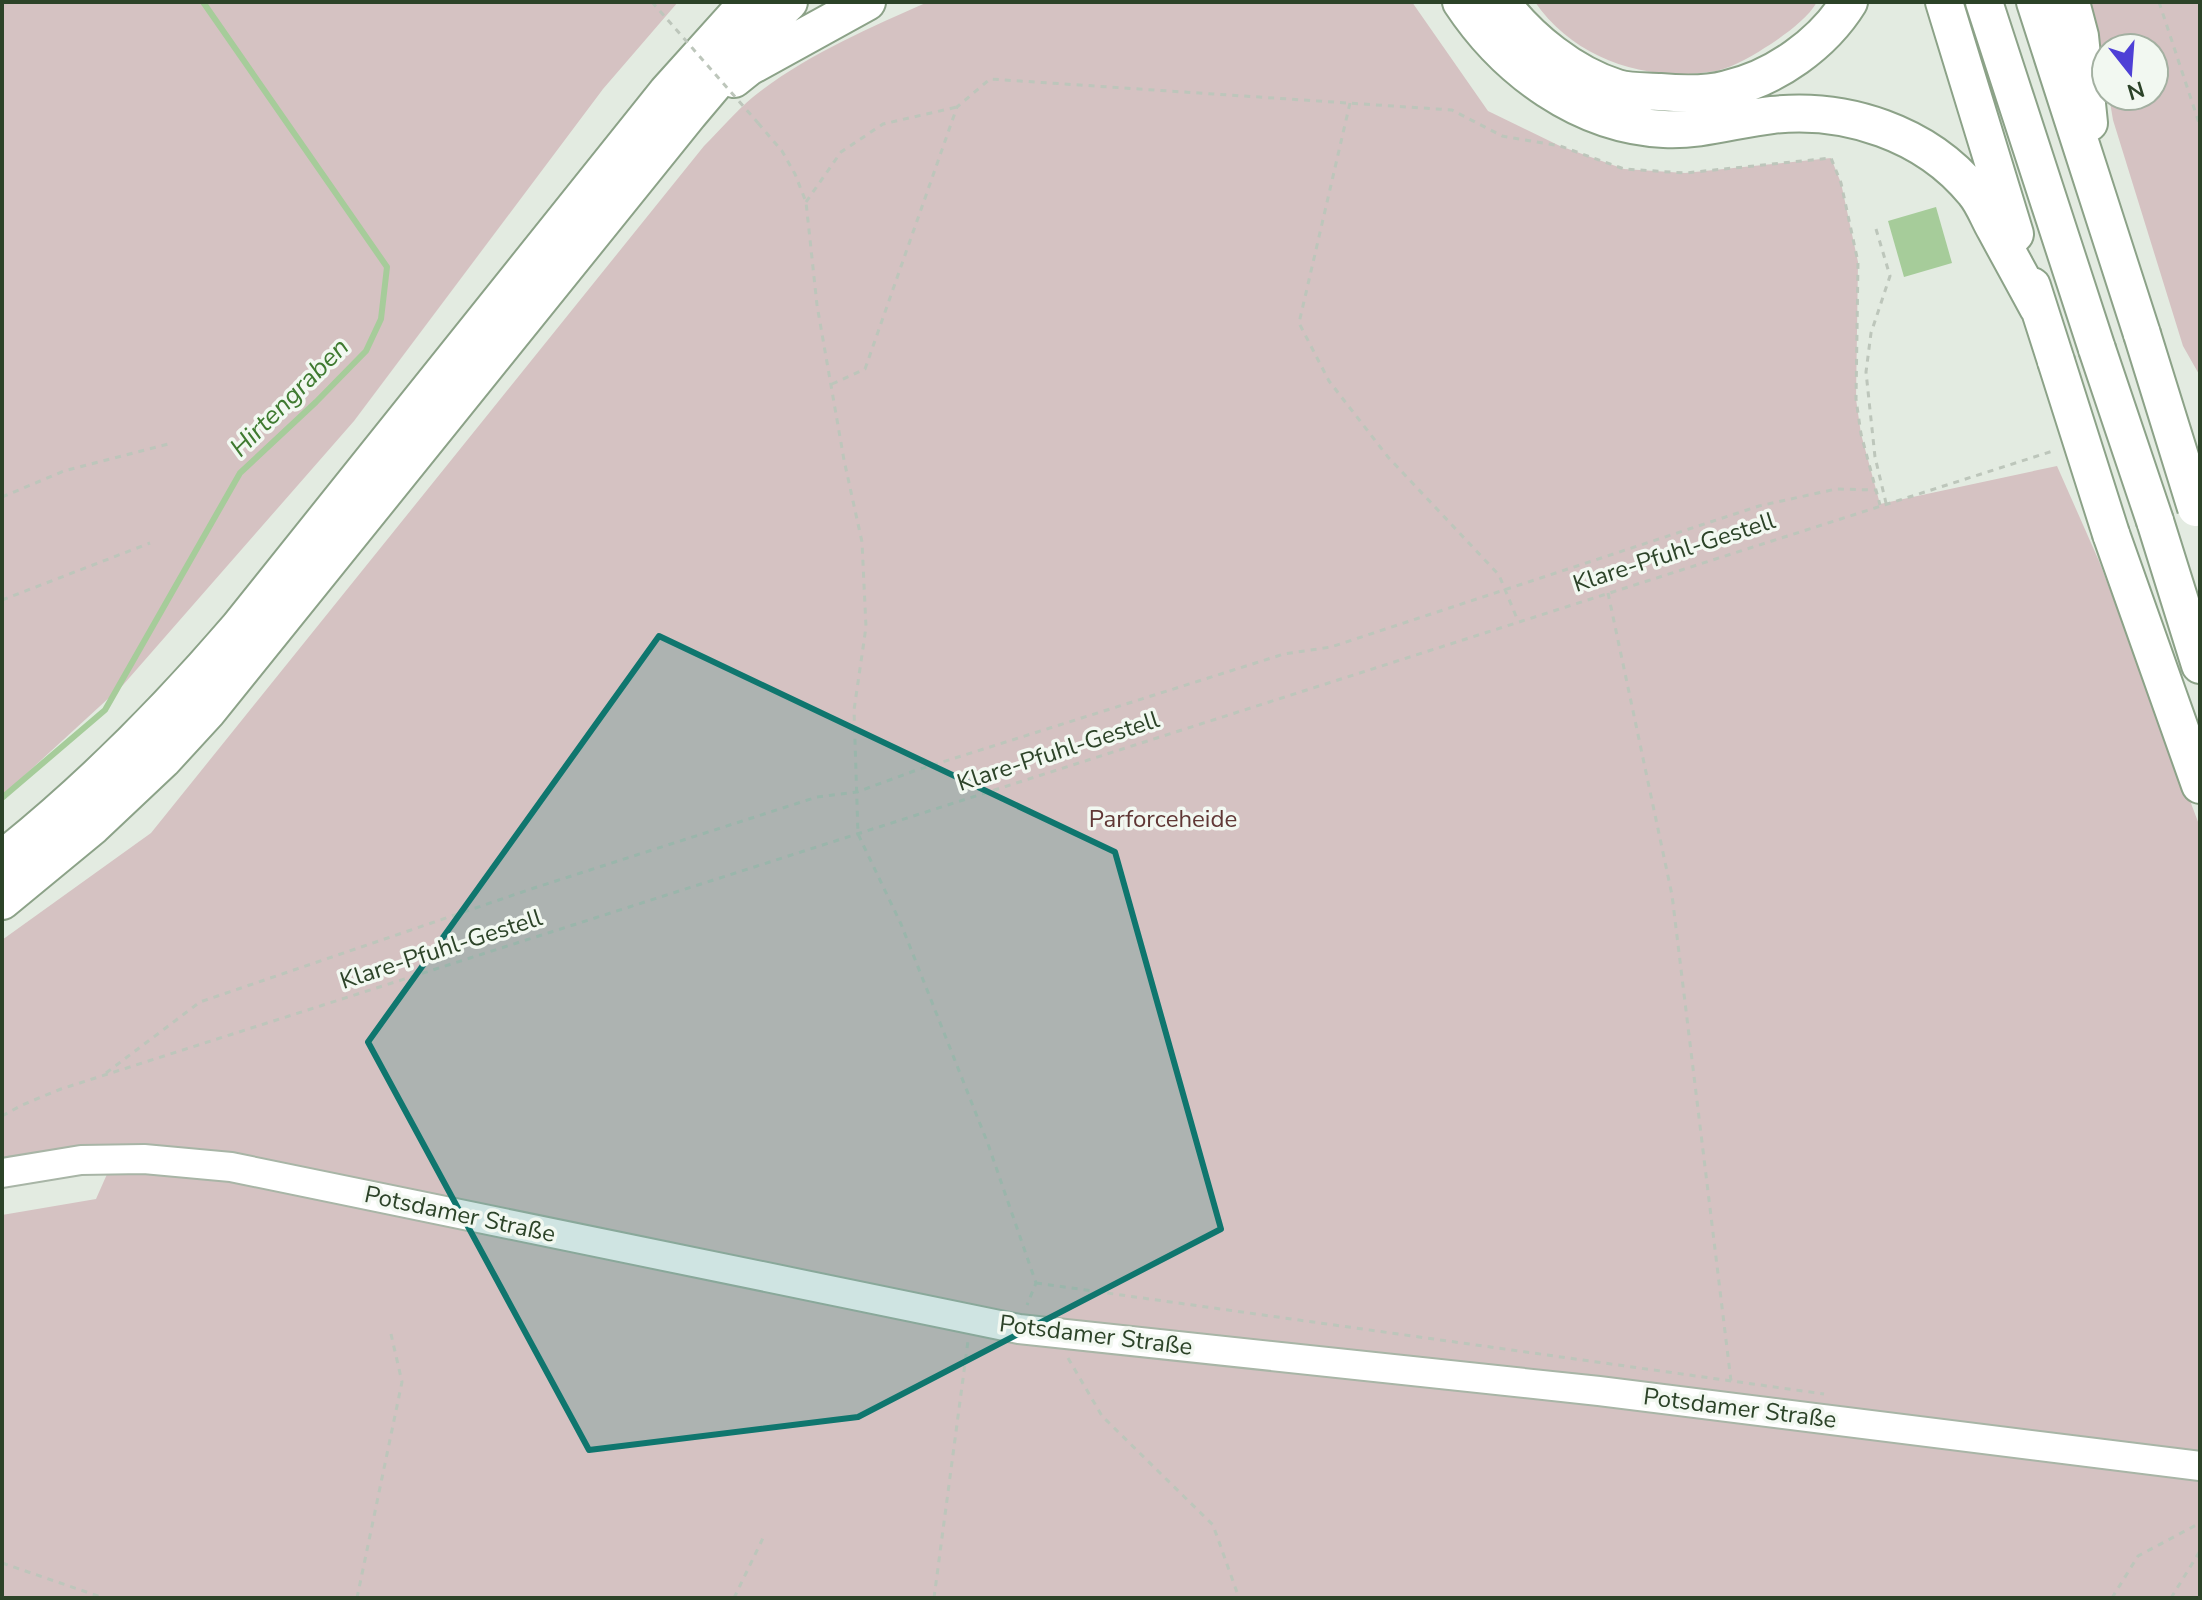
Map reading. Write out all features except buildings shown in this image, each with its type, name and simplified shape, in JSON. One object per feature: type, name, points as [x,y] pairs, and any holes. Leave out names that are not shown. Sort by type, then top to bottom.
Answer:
[{"type":"highway","points":[[2,859],[113,762],[201,672],[657,104],[748,2]]},
{"type":"highway","points":[[2,901],[93,826],[163,760],[208,711],[689,114],[759,31],[789,2]]},
{"type":"highway","points":[[689,114],[749,67],[867,2]]},
{"type":"highway","points":[[1461,2],[1479,30],[1523,73],[1569,102],[1615,120],[1664,129],[1710,127],[1773,115],[1834,114],[1889,130],[1935,156],[1975,192],[2038,308]]},
{"type":"highway","points":[[1501,2],[1516,22],[1547,49],[1582,73],[1619,89],[1690,94],[1728,89],[1771,72],[1811,46],[1849,2]]},
{"type":"highway","points":[[1944,2],[2111,534],[2200,785]]},
{"type":"highway","points":[[1984,2],[2200,665]]},
{"type":"highway","points":[[2035,2],[2198,514]]},
{"type":"highway","points":[[2071,2],[2080,36],[2088,98],[2091,173]]},
{"type":"street","name":"Potsdamer Straße","points":[[2,1173],[81,1160],[144,1159],[231,1167],[1019,1329],[1599,1391],[2200,1466]]},
{"type":"path","points":[[652,2],[782,151],[806,202],[817,305],[862,542],[866,627],[854,710],[858,834],[901,924],[982,1129],[1036,1283],[1019,1329]]},
{"type":"path","points":[[2159,2],[2200,126]]},
{"type":"path","points":[[806,202],[841,152],[883,124],[957,107],[990,79],[1452,110],[1502,136],[1560,146],[1624,169],[1685,173],[1831,158],[1841,183],[1858,262],[1856,399],[1880,505]]},
{"type":"path","points":[[1350,103],[1299,323],[1329,381],[1388,457],[1499,575],[1518,621]]},
{"type":"path","points":[[832,384],[865,369],[957,107]]},
{"type":"path","points":[[1876,229],[1890,276],[1871,333],[1866,372],[1873,442],[1886,503]]},
{"type":"path","points":[[2,497],[64,471],[172,443]]},
{"type":"path","name":"Klare-Pfuhl-Gestell","points":[[2,1116],[61,1089],[2066,447]]},
{"type":"path","points":[[102,1076],[200,1002],[534,888],[817,797],[857,792],[914,771],[1284,654],[1331,647],[1759,506],[1836,489],[1875,490]]},
{"type":"path","points":[[2,600],[150,543]]},
{"type":"path","points":[[1608,593],[1672,895],[1731,1381]]},
{"type":"path","points":[[1036,1283],[1825,1394]]},
{"type":"path","points":[[357,1598],[402,1382],[391,1334]]},
{"type":"path","points":[[934,1598],[968,1341]]},
{"type":"path","points":[[1065,1353],[1102,1416],[1213,1525],[1239,1598]]},
{"type":"path","points":[[2112,1598],[2138,1556],[2200,1523]]},
{"type":"path","points":[[734,1598],[763,1538]]},
{"type":"path","points":[[2171,1598],[2200,1551]]},
{"type":"path","points":[[2,1563],[104,1598]]},
{"type":"highlighted area","points":[[659,636],[1115,852],[1221,1229],[858,1417],[589,1450],[368,1042]]},
{"type":"green space","points":[[2,2],[678,2],[603,89],[354,421],[123,685],[2,796]]},
{"type":"green space","name":"Parforceheide","points":[[928,2],[1412,2],[1488,111],[1560,146],[1624,169],[1685,173],[1831,158],[1841,183],[1858,262],[1856,399],[1861,434],[1880,504],[2057,466],[2099,561],[2200,827],[2200,1598],[2,1598],[2,1215],[96,1199],[119,1147],[2,1162],[2,940],[151,833],[704,146],[734,115],[773,82],[815,56]]},
{"type":"green space","points":[[1535,2],[1817,2],[1797,25],[1752,56],[1723,69],[1690,74],[1639,70],[1615,63],[1571,39],[1551,22]]},
{"type":"green space","points":[[2091,2],[2200,2],[2200,376],[2183,346],[2112,112],[2170,112],[2170,32],[2097,32]]},
{"type":"shaded area","points":[[1936,207],[1952,263],[1904,277],[1888,221]]},
{"type":"waterway","name":"Hirtengraben","points":[[2,798],[105,710],[240,473],[366,351],[381,319],[387,267],[203,2]]}]
